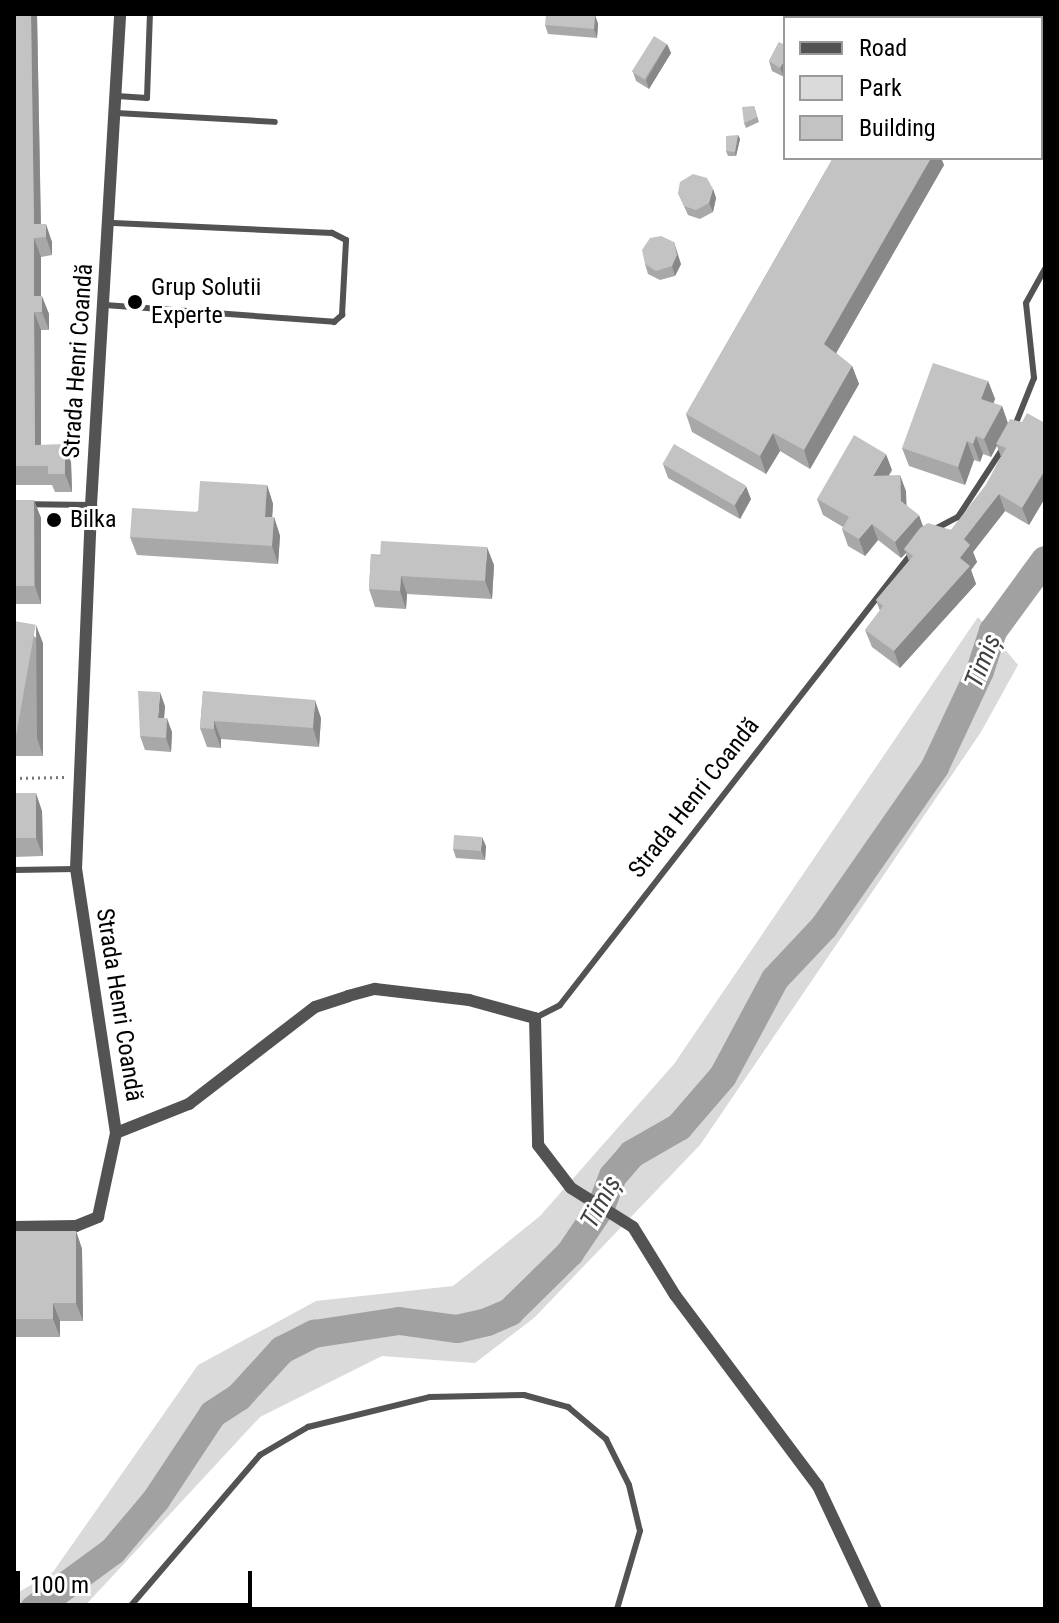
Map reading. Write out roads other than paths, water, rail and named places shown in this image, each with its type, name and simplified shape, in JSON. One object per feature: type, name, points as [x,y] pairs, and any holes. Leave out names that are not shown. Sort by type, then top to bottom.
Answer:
[{"type":"street","name":"Strada Henri Coandă","points":[[120,14],[77,777],[76,869],[116,1133],[189,1104],[315,1007],[348,996],[375,989],[406,992],[496,1005],[535,1018]]},
{"type":"street","points":[[535,1018],[538,1145],[571,1188],[633,1227],[675,1295],[818,1486],[876,1609]]},
{"type":"street","points":[[14,1227],[76,1226],[98,1217],[116,1133]]},
{"type":"lane","points":[[117,96],[147,98],[150,14]]},
{"type":"lane","points":[[116,113],[275,122]]},
{"type":"lane","points":[[105,305],[334,322],[342,315],[346,240],[332,233],[108,223]]},
{"type":"lane","points":[[929,534],[958,517],[975,497],[1021,416],[1034,378],[1026,303],[1045,269]]},
{"type":"lane","points":[[14,504],[91,505]]},
{"type":"lane","name":"Strada Henri Coandă","points":[[535,1018],[560,1005],[922,541]]},
{"type":"lane","points":[[14,870],[76,869]]},
{"type":"lane","points":[[128,1609],[260,1455],[308,1427],[430,1397],[524,1395],[568,1407],[597,1431],[606,1439],[629,1485],[640,1531],[617,1609]]},
{"type":"waterway","name":"Timiș","points":[[34,1609],[113,1551],[156,1500],[213,1414],[239,1397],[282,1350],[314,1334],[399,1321],[457,1329],[487,1322],[510,1312],[570,1253],[601,1207],[613,1176],[632,1154],[679,1127],[723,1076],[775,979],[824,927],[935,767],[980,671],[993,631],[1045,560]]},
{"type":"place","name":"Grup Solutii Experte","points":[[135,302]]},
{"type":"place","name":"Bilka","points":[[54,520]]}]
